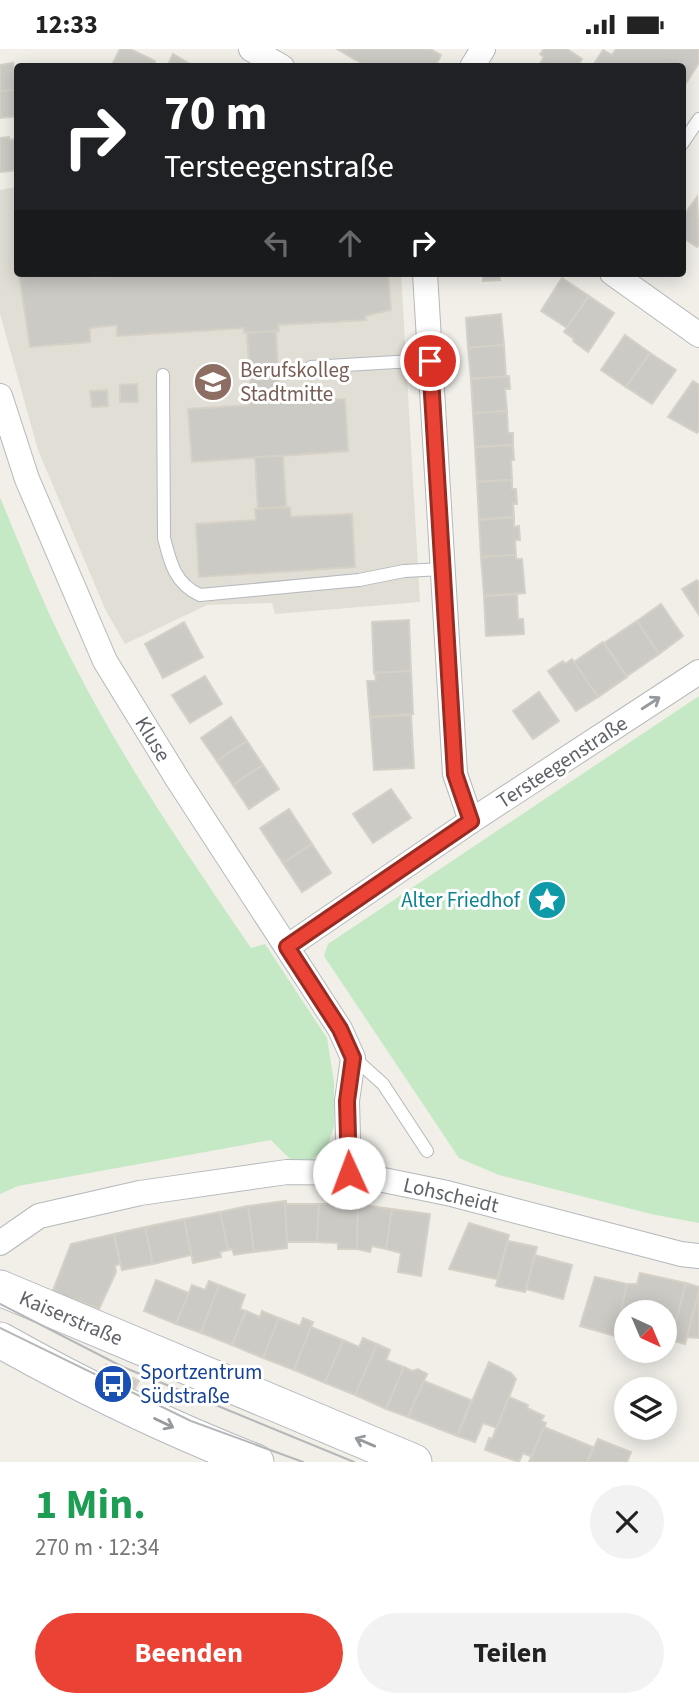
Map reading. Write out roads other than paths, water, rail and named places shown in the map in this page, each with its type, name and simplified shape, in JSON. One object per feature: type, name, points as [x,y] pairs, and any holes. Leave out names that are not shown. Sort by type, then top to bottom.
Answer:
[{"type":"main road","name":"Kaiserstraße","points":[[0,1288],[414,1462]]},
{"type":"main road","points":[[6,1348],[195,1437],[256,1462]]},
{"type":"street","points":[[251,49],[275,63]]},
{"type":"street","points":[[425,277],[455,774],[471,821]]},
{"type":"street","points":[[618,277],[699,335]]},
{"type":"street","name":"Kluse","points":[[0,395],[27,479],[105,661],[178,781],[340,1029],[353,1058]]},
{"type":"street","name":"Tersteegenstraße","points":[[287,947],[471,821],[699,672]]},
{"type":"street","points":[[349,1173],[347,1101],[353,1058]]},
{"type":"street","name":"Lohscheidt","points":[[0,1243],[39,1216],[140,1193],[287,1172],[349,1173],[447,1193],[681,1254],[699,1256]]},
{"type":"lane","points":[[686,138],[699,120]]},
{"type":"lane","points":[[311,367],[430,361]]},
{"type":"lane","points":[[163,375],[164,538],[171,564],[181,583],[192,591],[200,595],[213,594],[359,580],[404,571],[443,569]]},
{"type":"lane","name":"Kluse","points":[[353,1058],[383,1084],[427,1151]]},
{"type":"tram line","points":[[0,1304],[123,1367],[354,1462]]},
{"type":"tram line","points":[[0,1328],[191,1421],[303,1462]]},
{"type":"place","name":"Berufskolleg Stadtmitte","points":[[213,382]]},
{"type":"place","name":"Alter Friedhof","points":[[547,900]]},
{"type":"place","name":"Sportzentrum Südstraße","points":[[113,1384]]}]
